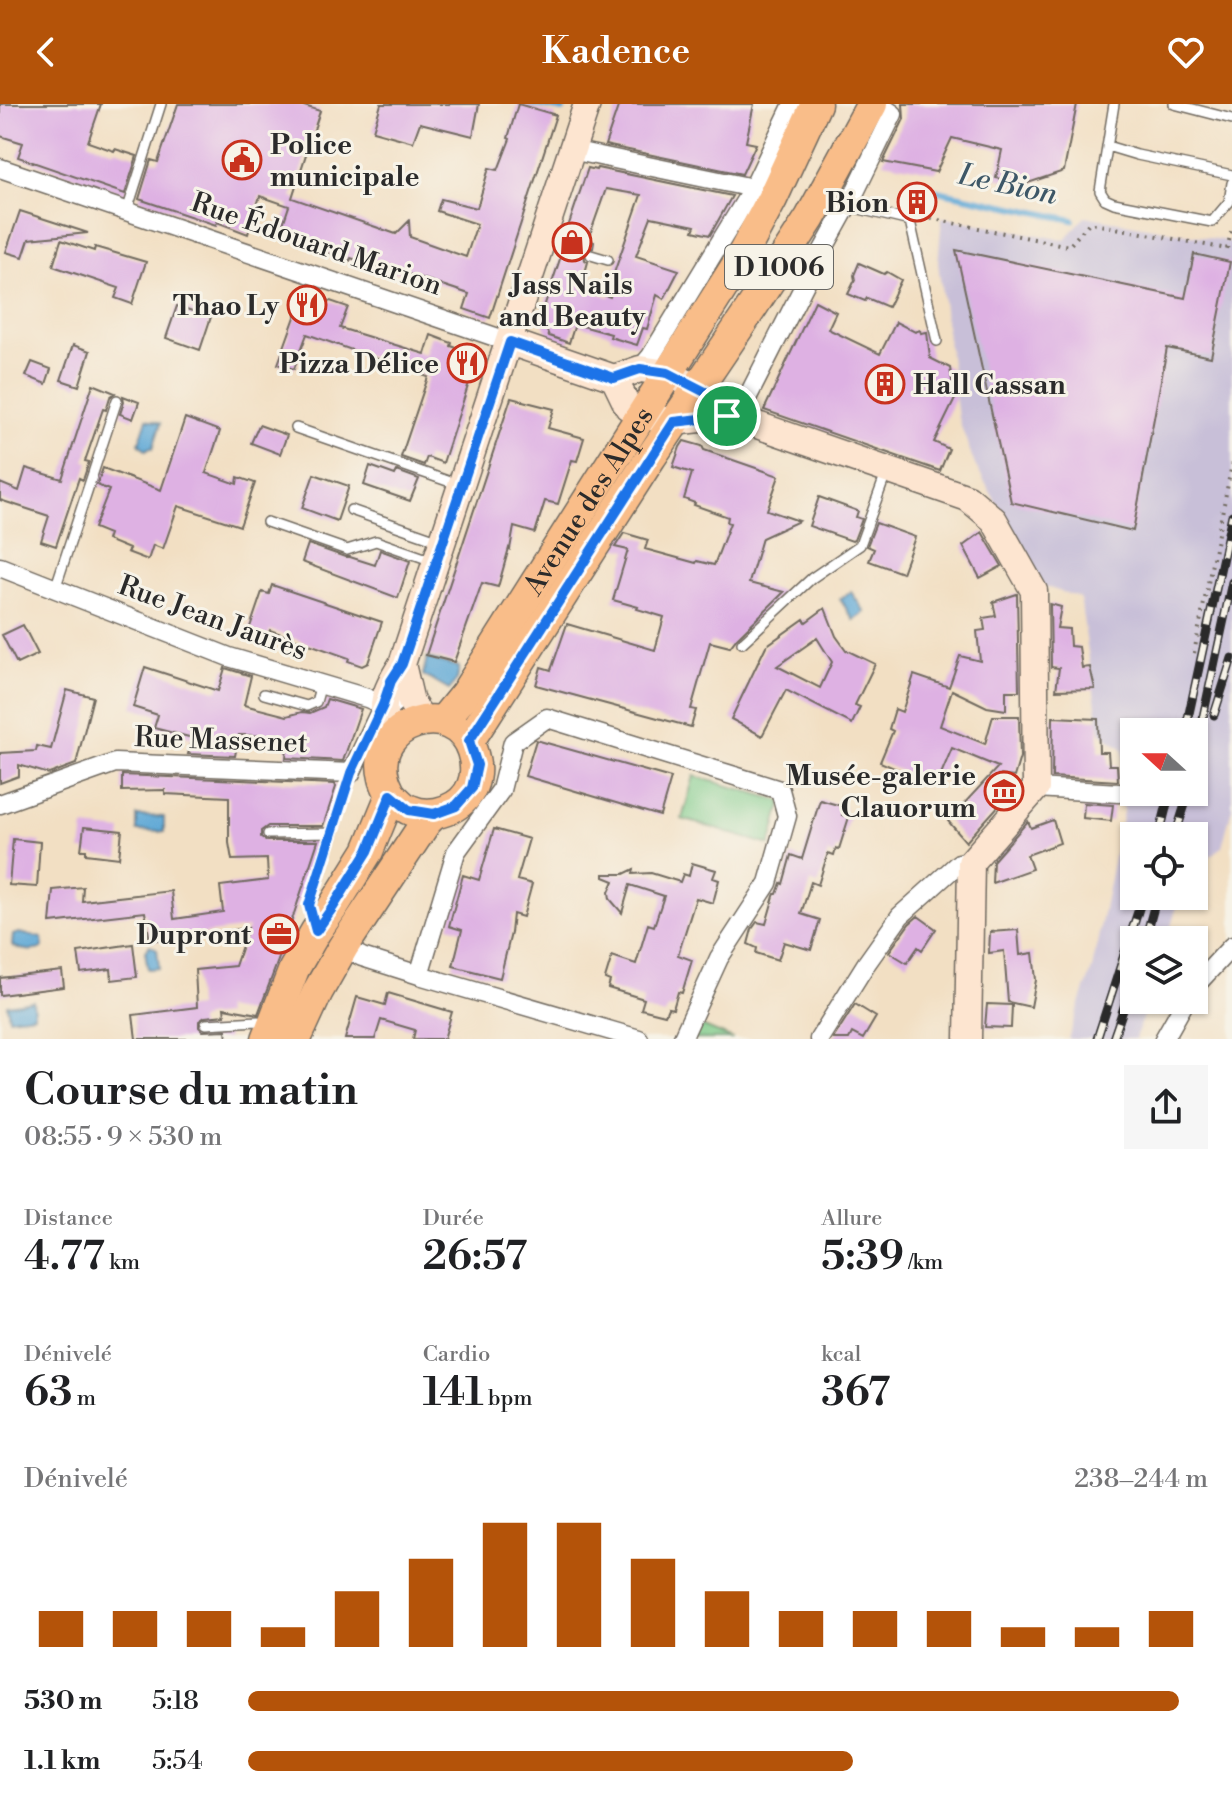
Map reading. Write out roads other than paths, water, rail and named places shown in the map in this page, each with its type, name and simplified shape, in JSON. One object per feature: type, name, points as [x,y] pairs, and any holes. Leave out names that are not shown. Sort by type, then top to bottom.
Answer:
[{"type":"main road","name":"Avenue des Alpes","points":[[393,736],[406,725],[465,694],[641,415],[654,371],[738,263],[816,104]]},
{"type":"main road","name":"Avenue des Alpes","points":[[469,741],[674,422],[810,218],[875,104]]},
{"type":"main road","points":[[289,1032],[426,822],[434,814],[456,806],[472,788],[477,765],[469,741],[457,729],[426,714]]},
{"type":"main road","points":[[393,736],[384,755],[383,775],[391,795],[409,810],[434,814]]},
{"type":"main road","points":[[289,1032],[294,969],[368,851],[391,795]]},
{"type":"street","name":"Avenue des Alpes","points":[[654,371],[651,356],[753,188],[793,104]]},
{"type":"street","points":[[732,417],[847,206],[893,114],[875,104]]},
{"type":"street","points":[[351,773],[391,681],[402,664],[510,342],[553,243],[571,150],[585,108]]},
{"type":"street","points":[[571,150],[753,188]]},
{"type":"street","name":"Rue Édouard Marion","points":[[0,168],[614,378]]},
{"type":"street","points":[[732,417],[709,394],[654,371],[614,378],[628,407],[641,415],[674,422],[732,417],[968,498],[994,520],[1034,591],[1036,788],[971,862],[968,1039]]},
{"type":"street","name":"Rue Jean Jaurès","points":[[0,567],[229,657],[383,705],[426,714]]},
{"type":"street","points":[[402,664],[426,714]]},
{"type":"street","points":[[383,705],[385,721],[393,736]]},
{"type":"street","points":[[419,975],[456,852],[501,790],[513,742],[547,718],[780,790],[787,816],[768,883],[719,958],[682,1039]]},
{"type":"street","name":"Rue Massenet","points":[[0,804],[115,763],[351,773]]},
{"type":"street","points":[[1036,788],[1119,793]]},
{"type":"street","points":[[819,1039],[900,916],[959,863],[971,862]]},
{"type":"street","points":[[357,869],[353,886],[336,916],[338,936],[343,947],[357,955],[419,975],[639,1039]]},
{"type":"street","points":[[1208,972],[1232,946]]},
{"type":"street","points":[[1164,1039],[1178,1014]]},
{"type":"lane","points":[[127,211],[161,104]]},
{"type":"lane","points":[[1114,104],[1100,191],[1105,199],[1212,222],[1229,202],[1232,183]]},
{"type":"lane","points":[[1174,104],[1232,119]]},
{"type":"lane","points":[[1107,146],[1232,175]]},
{"type":"lane","points":[[847,206],[910,221],[937,341]]},
{"type":"lane","points":[[591,255],[608,260]]},
{"type":"lane","points":[[55,589],[117,400]]},
{"type":"lane","points":[[296,428],[462,486]]},
{"type":"lane","points":[[742,643],[812,578],[860,545],[887,471]]},
{"type":"lane","points":[[351,510],[440,552]]},
{"type":"lane","points":[[267,522],[347,550],[376,541],[440,552]]},
{"type":"lane","points":[[264,694],[307,706],[316,702],[321,684]]},
{"type":"lane","points":[[316,931],[309,905],[351,773]]},
{"type":"lane","points":[[268,834],[332,833]]},
{"type":"lane","points":[[206,1024],[258,1021],[289,1032]]},
{"type":"water","points":[[147,419],[161,423],[153,448],[146,450],[139,443]]},
{"type":"water","points":[[851,592],[865,612],[854,620],[840,599]]},
{"type":"water","points":[[427,658],[459,667],[457,680],[449,690],[423,675]]},
{"type":"water","points":[[137,816],[164,817],[164,832],[137,831]]},
{"type":"water","points":[[19,933],[42,938],[43,947],[28,950],[12,946],[13,935]]},
{"type":"water","points":[[150,945],[157,949],[159,968],[148,969],[145,951]]},
{"type":"water","points":[[33,1001],[34,1015],[9,1018],[7,1005]]},
{"type":"waterway","name":"Le Bion","points":[[531,104],[563,110]]},
{"type":"waterway","name":"Le Bion","points":[[933,190],[1073,220]]},
{"type":"railway","points":[[1188,718],[1232,515]]},
{"type":"railway","points":[[1203,718],[1232,582]]},
{"type":"railway","points":[[1214,715],[1232,658]]},
{"type":"railway","points":[[1162,822],[1166,806]]},
{"type":"railway","points":[[1179,822],[1185,806]]},
{"type":"railway","points":[[1097,1039],[1138,910]]},
{"type":"railway","points":[[1149,926],[1153,910]]},
{"type":"railway","points":[[1113,1039],[1122,1014]]},
{"type":"place","name":"Police municipale","points":[[242,160]]},
{"type":"place","name":"Bion","points":[[917,202]]},
{"type":"place","name":"Jass Nails and Beauty","points":[[572,242]]},
{"type":"place","name":"Thao Ly","points":[[307,305]]},
{"type":"place","name":"Pizza Délice","points":[[467,363]]},
{"type":"place","name":"Hall Cassan","points":[[885,384]]},
{"type":"place","name":"Musée-galerie Clauorum","points":[[1004,791]]},
{"type":"place","name":"Dupront","points":[[279,934]]}]
